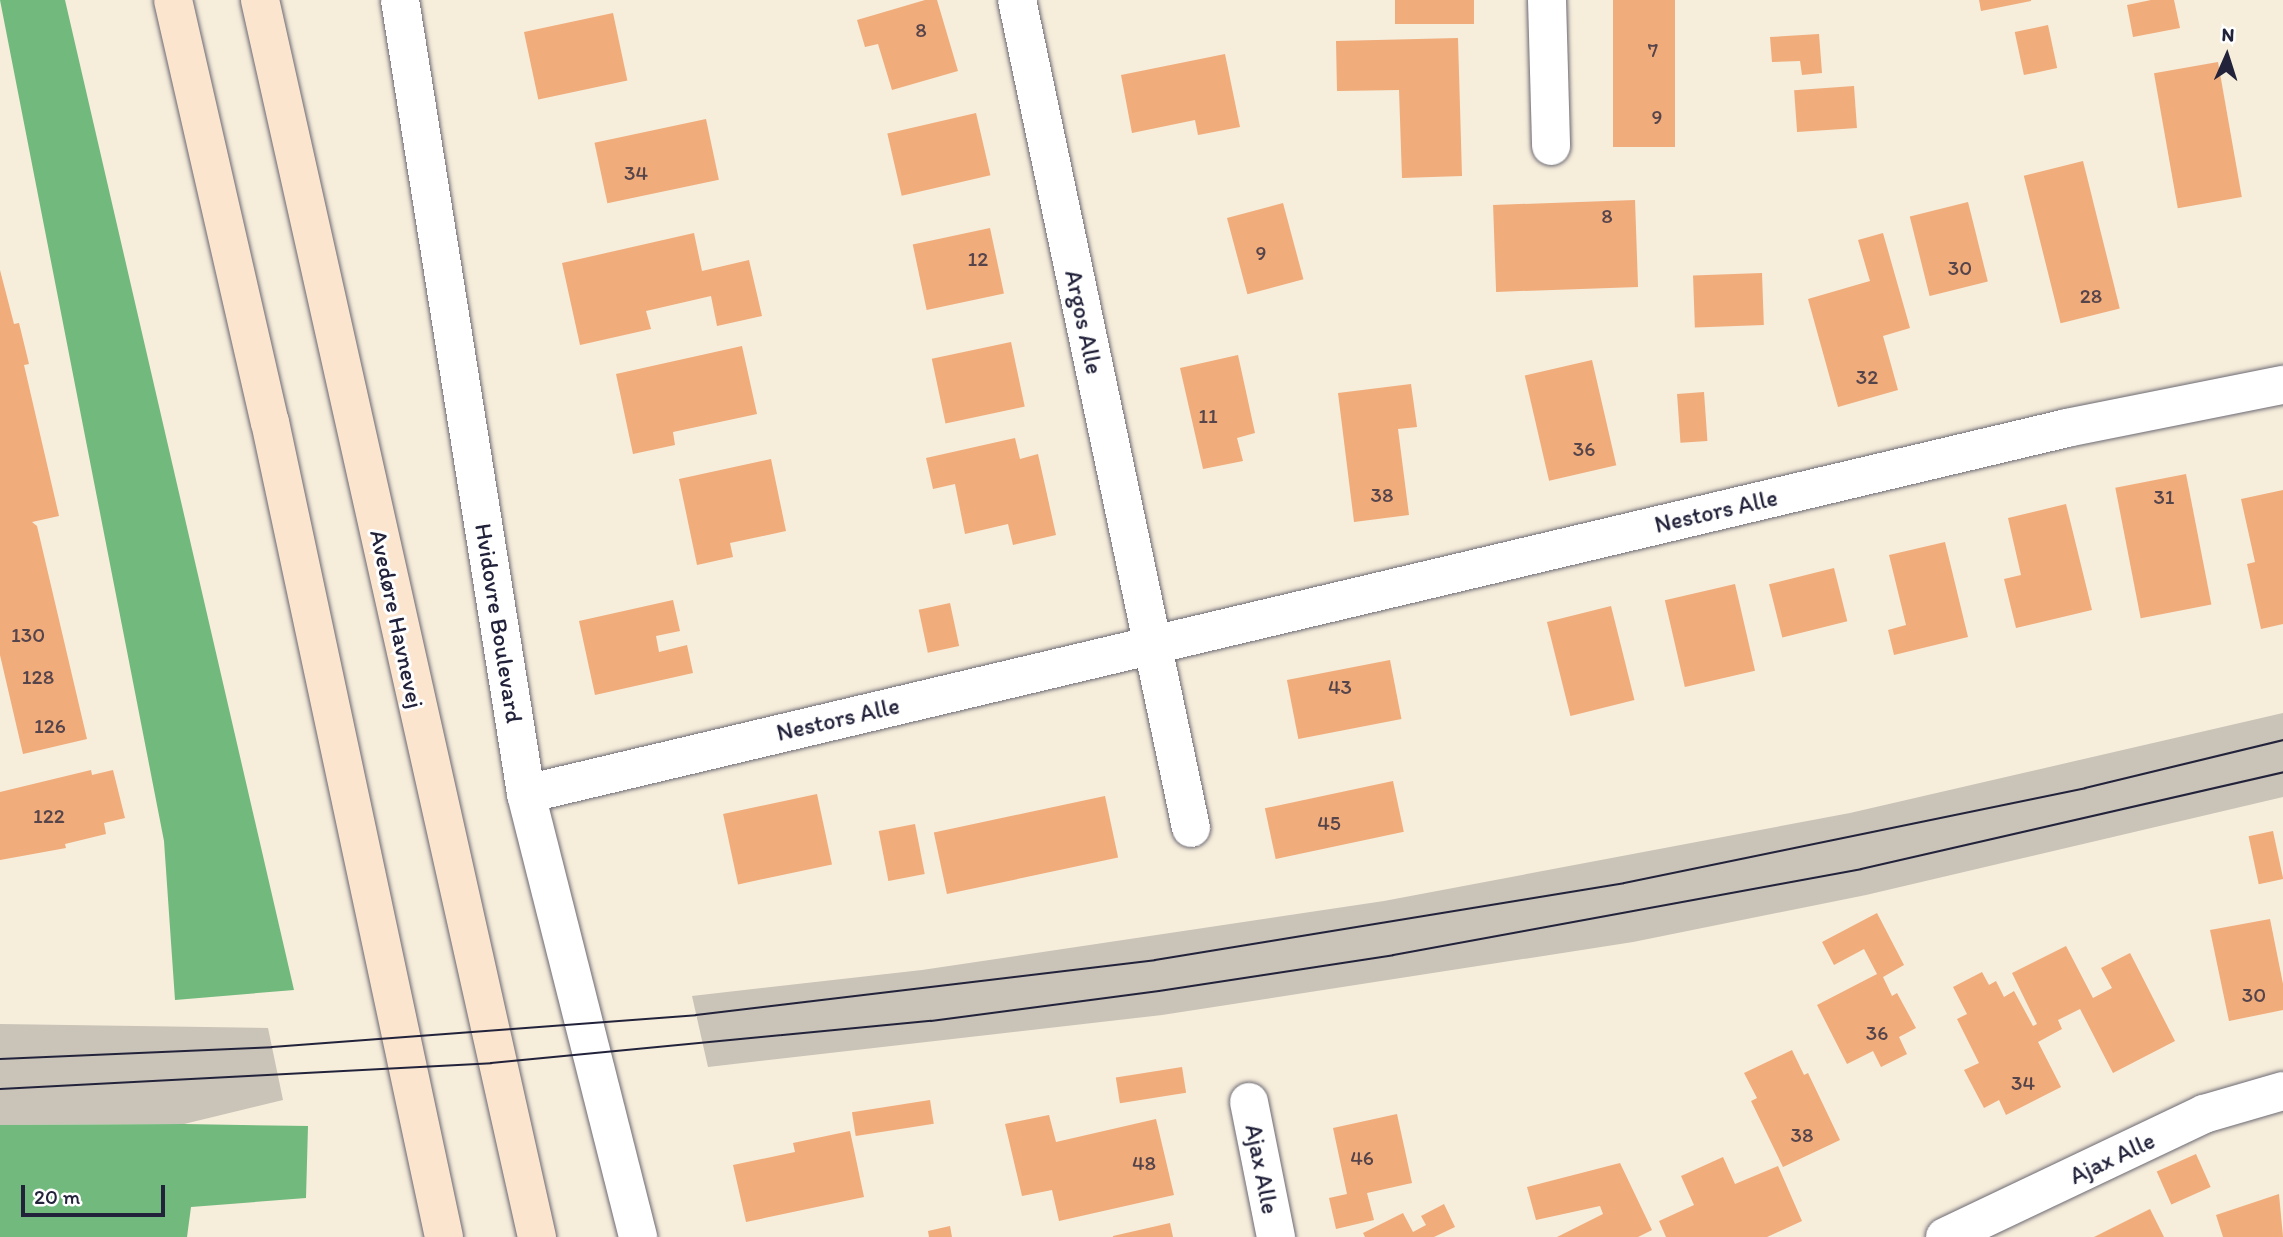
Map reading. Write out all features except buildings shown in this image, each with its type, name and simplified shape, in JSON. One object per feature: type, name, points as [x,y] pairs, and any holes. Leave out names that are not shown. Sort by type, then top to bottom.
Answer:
[{"type":"street","points":[[173,0],[270,422],[444,1237]]},
{"type":"street","name":"Avedøre Havnevej","points":[[260,0],[537,1237]]},
{"type":"street","name":"Hvidovre Boulevard","points":[[400,0],[526,794],[638,1237]]},
{"type":"street","name":"Argos Alle","points":[[1017,0],[1151,644]]},
{"type":"street","points":[[1547,0],[1551,146]]},
{"type":"street","name":"Nestors Alle","points":[[526,794],[2067,428],[2283,385]]},
{"type":"street","points":[[1151,644],[1191,828]]},
{"type":"street","name":"Ajax Alle","points":[[1945,1237],[2204,1114],[2283,1091]]},
{"type":"street","name":"Ajax Alle","points":[[1249,1102],[1276,1237]]},
{"type":"shaded area","points":[[2283,713],[2283,797],[1866,895],[1633,942],[1162,1015],[708,1067],[692,996],[922,970],[1384,901],[1850,813]]},
{"type":"shaded area","points":[[0,1024],[268,1028],[283,1100],[184,1124],[0,1125]]},
{"type":"green space","points":[[0,0],[65,0],[294,990],[175,1000],[164,841]]},
{"type":"green space","points":[[0,1125],[308,1126],[306,1198],[191,1207],[187,1237],[0,1237]]},
{"type":"tram line","points":[[0,1059],[272,1047],[696,1015],[1155,960],[1624,883],[2085,788],[2283,740]]},
{"type":"tram line","points":[[0,1089],[491,1063],[931,1021],[1159,991],[1393,955],[1861,869],[2283,772]]}]
